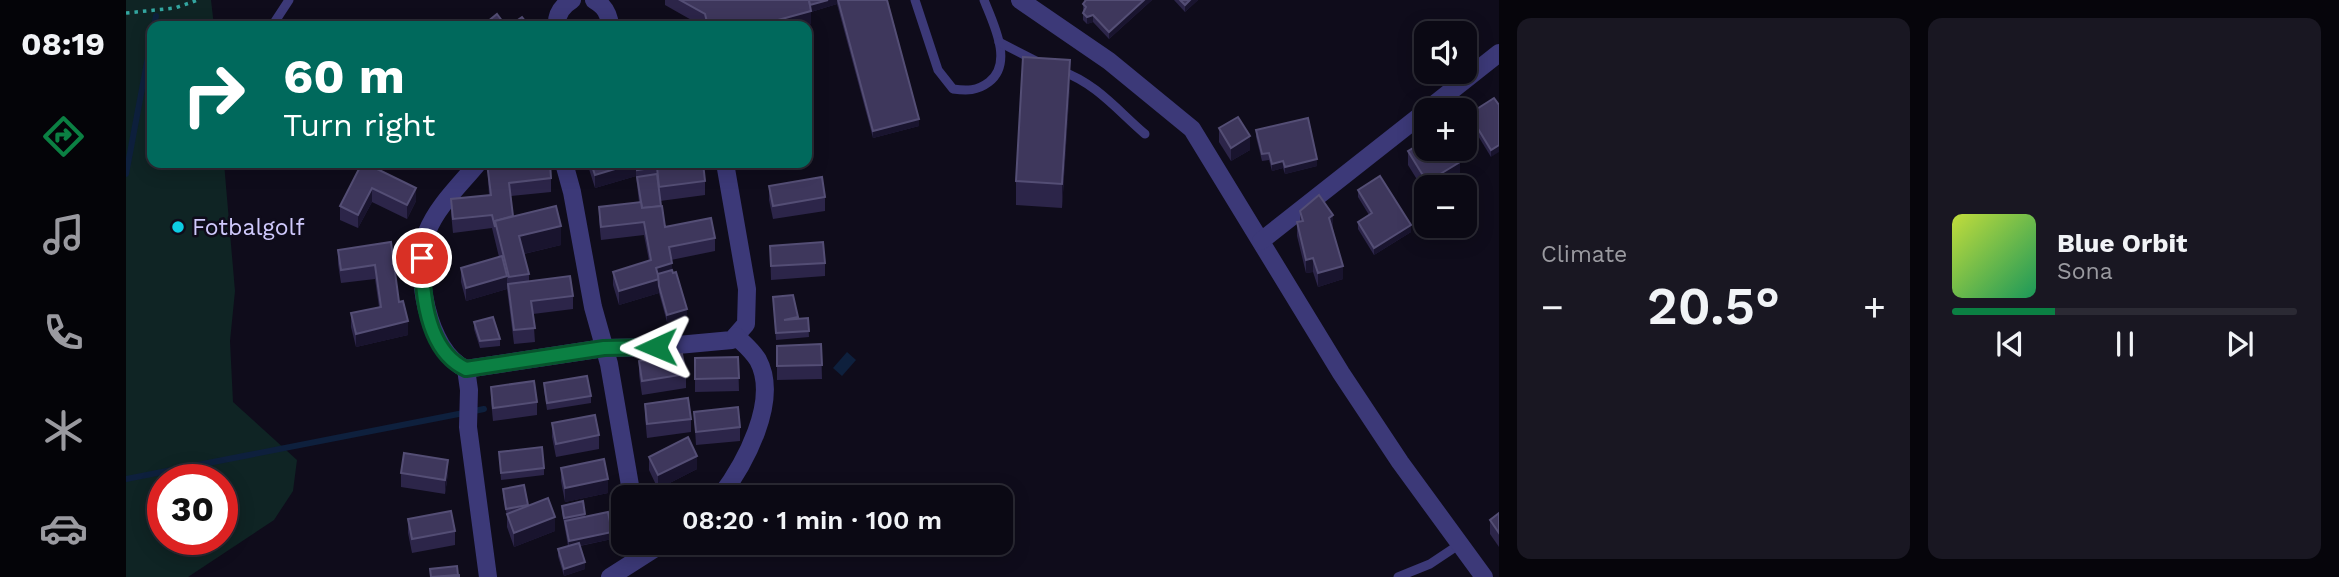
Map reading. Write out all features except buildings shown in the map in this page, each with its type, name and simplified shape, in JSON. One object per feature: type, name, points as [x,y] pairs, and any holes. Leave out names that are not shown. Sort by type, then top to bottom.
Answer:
[{"type":"street","points":[[557,21],[563,6],[572,0]]},
{"type":"street","points":[[1020,0],[1109,61],[1192,129],[1341,373],[1484,577]]},
{"type":"street","points":[[604,3],[609,21]]},
{"type":"street","points":[[1442,98],[1499,53]]},
{"type":"street","points":[[1261,241],[1414,120]]},
{"type":"street","points":[[474,168],[439,211],[427,233],[422,258],[422,288],[437,338],[449,356],[466,369],[604,348],[714,343],[736,337],[746,324],[747,289],[726,168]]},
{"type":"street","points":[[565,168],[593,307],[609,364],[630,485]]},
{"type":"street","points":[[729,485],[759,426],[764,380],[760,363],[751,349],[736,337]]},
{"type":"street","points":[[466,369],[469,390],[468,427],[488,577]]},
{"type":"street","points":[[610,577],[635,555]]},
{"type":"lane","points":[[275,21],[289,0]]},
{"type":"lane","points":[[915,0],[938,70],[953,89],[963,91],[980,89],[996,77],[1001,58],[999,42],[984,0]]},
{"type":"lane","points":[[999,42],[1046,65]]},
{"type":"lane","points":[[1056,69],[1076,76],[1105,96],[1144,135]]},
{"type":"lane","points":[[1398,577],[1430,564],[1460,544]]},
{"type":"path","points":[[126,13],[175,8],[198,0]]},
{"type":"green space","name":"Fotbalgolf","points":[[126,0],[211,0],[213,21],[147,21],[147,168],[224,168],[235,291],[230,341],[233,402],[297,460],[293,491],[274,520],[238,544],[238,464],[147,464],[147,555],[221,555],[188,577],[126,577]]},
{"type":"water","points":[[847,352],[856,360],[842,376],[833,368]]},
{"type":"waterway","points":[[155,21],[156,16]]},
{"type":"waterway","points":[[126,174],[147,63]]},
{"type":"waterway","points":[[126,479],[484,409]]},
{"type":"place","name":"Fotbalgolf","points":[[178,227]]},
{"type":"route","points":[[422,258],[422,288],[437,338],[449,356],[466,369],[604,348],[656,347]]}]
